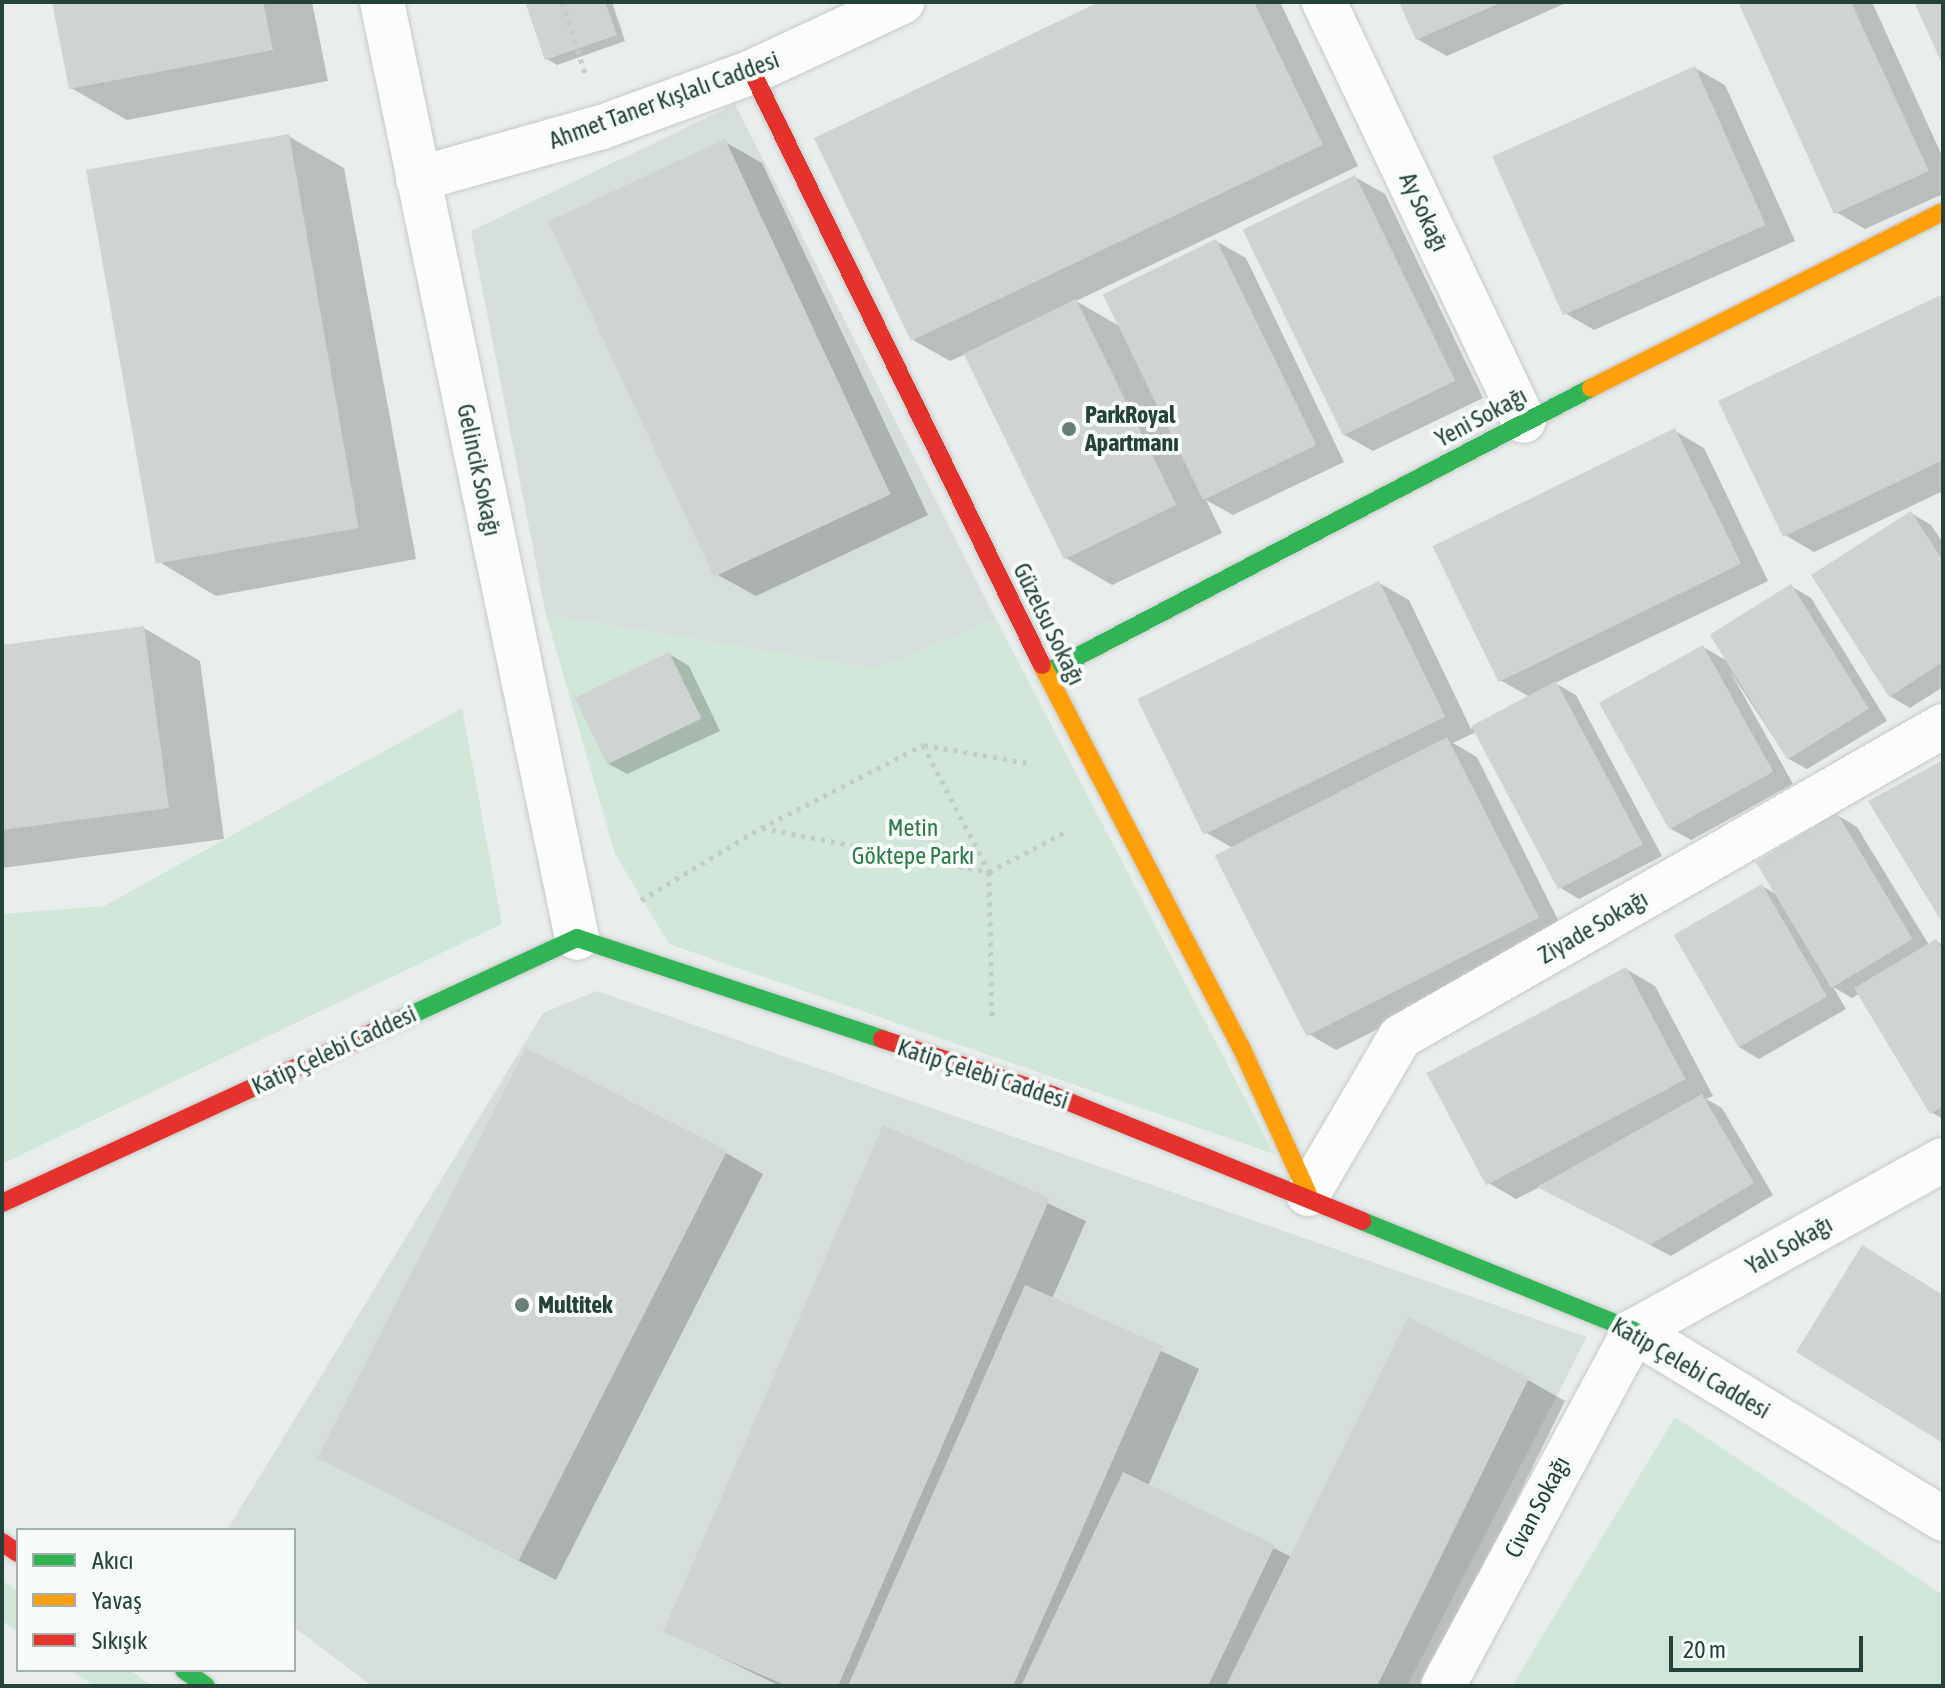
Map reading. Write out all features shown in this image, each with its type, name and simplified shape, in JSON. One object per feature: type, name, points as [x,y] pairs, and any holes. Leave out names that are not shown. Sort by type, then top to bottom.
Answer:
[{"type":"street","name":"Gelincik Sokağı","points":[[382,2],[577,938]]},
{"type":"street","name":"Ahmet Taner Kışlalı Caddesi","points":[[418,179],[602,127],[752,72],[902,2]]},
{"type":"street","name":"Ay Sokağı","points":[[1324,2],[1524,421]]},
{"type":"street","name":"Güzelsu Sokağı","points":[[752,72],[1046,673],[1241,1047],[1308,1194]]},
{"type":"street","name":"Yeni Sokağı","points":[[1046,673],[1524,421],[1943,212]]},
{"type":"street","name":"Ziyade Sokağı","points":[[1308,1194],[1400,1037],[1943,726]]},
{"type":"street","name":"Katip Çelebi Caddesi","points":[[2,1203],[577,938],[994,1079],[1052,1095],[1308,1194],[1634,1331],[1943,1519]]},
{"type":"street","name":"Yalı Sokağı","points":[[1634,1331],[1943,1160]]},
{"type":"street","name":"Civan Sokağı","points":[[1443,1686],[1634,1331]]},
{"type":"street","points":[[187,1672],[206,1686]]},
{"type":"path","points":[[562,2],[578,49]]},
{"type":"path","points":[[577,938],[761,828],[923,745],[1031,763],[1080,740]]},
{"type":"path","points":[[923,745],[989,872],[994,1079]]},
{"type":"path","points":[[761,828],[989,872],[1114,807]]},
{"type":"shaded area","points":[[735,104],[996,619],[877,669],[546,615],[471,231]]},
{"type":"shaded area","points":[[597,991],[1587,1337],[1407,1686],[372,1686],[296,1629],[296,1528],[228,1528],[543,1013]]},
{"type":"green space","name":"Metin Göktepe Parkı","points":[[546,615],[877,669],[996,619],[1274,1154],[669,944],[615,854]]},
{"type":"green space","points":[[462,708],[502,924],[2,1164],[2,914],[104,906]]},
{"type":"green space","points":[[1675,1417],[1943,1595],[1943,1686],[1512,1686]]},
{"type":"green space","points":[[2,1580],[16,1590],[16,1630],[2,1620]]},
{"type":"green space","points":[[74,1672],[133,1672],[152,1686],[94,1686]]},
{"type":"building","points":[[52,2],[263,2],[273,50],[69,89]]},
{"type":"building","points":[[525,2],[605,2],[617,35],[545,60]]},
{"type":"building","points":[[1099,2],[1254,2],[1323,145],[911,341],[814,138]]},
{"type":"building","points":[[1399,2],[1502,2],[1416,40]]},
{"type":"building","points":[[1851,2],[1929,171],[1834,214],[1739,4]]},
{"type":"building","points":[[1914,2],[1943,2],[1943,66]]},
{"type":"building","points":[[1695,66],[1766,225],[1563,315],[1492,156]]},
{"type":"building","points":[[289,134],[358,528],[156,564],[86,170]]},
{"type":"building","points":[[725,139],[891,494],[714,577],[548,221]]},
{"type":"building","points":[[1355,175],[1455,381],[1343,436],[1243,230]]},
{"type":"building","points":[[1216,239],[1316,445],[1203,500],[1103,294]]},
{"type":"building","points":[[1943,294],[1943,460],[1783,537],[1718,401]]},
{"type":"building","name":"ParkRoyal Apartmanı","points":[[1076,299],[1176,505],[1064,560],[964,354]]},
{"type":"building","points":[[1675,428],[1741,564],[1499,682],[1432,546]]},
{"type":"building","points":[[1911,511],[1943,561],[1943,662],[1889,697],[1811,575]]},
{"type":"building","points":[[1379,581],[1445,717],[1203,835],[1137,699]]},
{"type":"building","points":[[1791,584],[1869,709],[1787,760],[1710,635]]},
{"type":"building","points":[[144,626],[169,808],[2,830],[2,645]]},
{"type":"building","points":[[1703,645],[1773,772],[1669,830],[1599,703]]},
{"type":"building","points":[[669,652],[701,719],[607,765],[575,698]]},
{"type":"building","points":[[1556,681],[1643,844],[1558,889],[1471,726]]},
{"type":"building","points":[[1447,737],[1539,918],[1307,1036],[1214,855]]},
{"type":"building","points":[[1943,760],[1943,924],[1868,801]]},
{"type":"building","points":[[1837,813],[1913,939],[1831,988],[1756,862]]},
{"type":"building","points":[[1762,884],[1827,997],[1739,1048],[1674,935]]},
{"type":"building","points":[[1936,939],[1943,951],[1943,1106],[1930,1114],[1854,988]]},
{"type":"building","points":[[1626,967],[1686,1079],[1486,1185],[1426,1073]]},
{"type":"building","name":"Multitek","points":[[526,1048],[727,1151],[519,1560],[317,1458]]},
{"type":"building","points":[[1702,1094],[1754,1183],[1650,1245],[1537,1187]]},
{"type":"building","points":[[883,1125],[1050,1198],[838,1686],[787,1686],[663,1632]]},
{"type":"building","points":[[1862,1245],[1943,1295],[1943,1443],[1796,1352]]},
{"type":"building","points":[[1025,1285],[1163,1346],[1013,1686],[848,1686]]},
{"type":"building","points":[[1408,1317],[1529,1378],[1377,1686],[1226,1686]]},
{"type":"building","points":[[1123,1472],[1275,1545],[1208,1686],[1021,1686]]},
{"type":"traffic: fast","points":[[1046,673],[1591,388]]},
{"type":"traffic: fast","points":[[398,1021],[577,938],[882,1039]]},
{"type":"traffic: fast","points":[[1362,1221],[1634,1331]]},
{"type":"traffic: fast","points":[[187,1672],[206,1686]]},
{"type":"traffic: slow","points":[[1591,388],[1943,212]]},
{"type":"traffic: slow","points":[[1042,665],[1241,1047],[1308,1194]]},
{"type":"traffic: jam","points":[[752,72],[1042,665]]},
{"type":"traffic: jam","points":[[2,1203],[398,1021]]},
{"type":"traffic: jam","points":[[882,1039],[1052,1095],[1362,1221]]},
{"type":"traffic: jam","points":[[2,1542],[16,1552]]},
{"type":"place","name":"ParkRoyal Apartmanı","points":[[1069,429]]},
{"type":"place","name":"Multitek","points":[[522,1305]]}]
